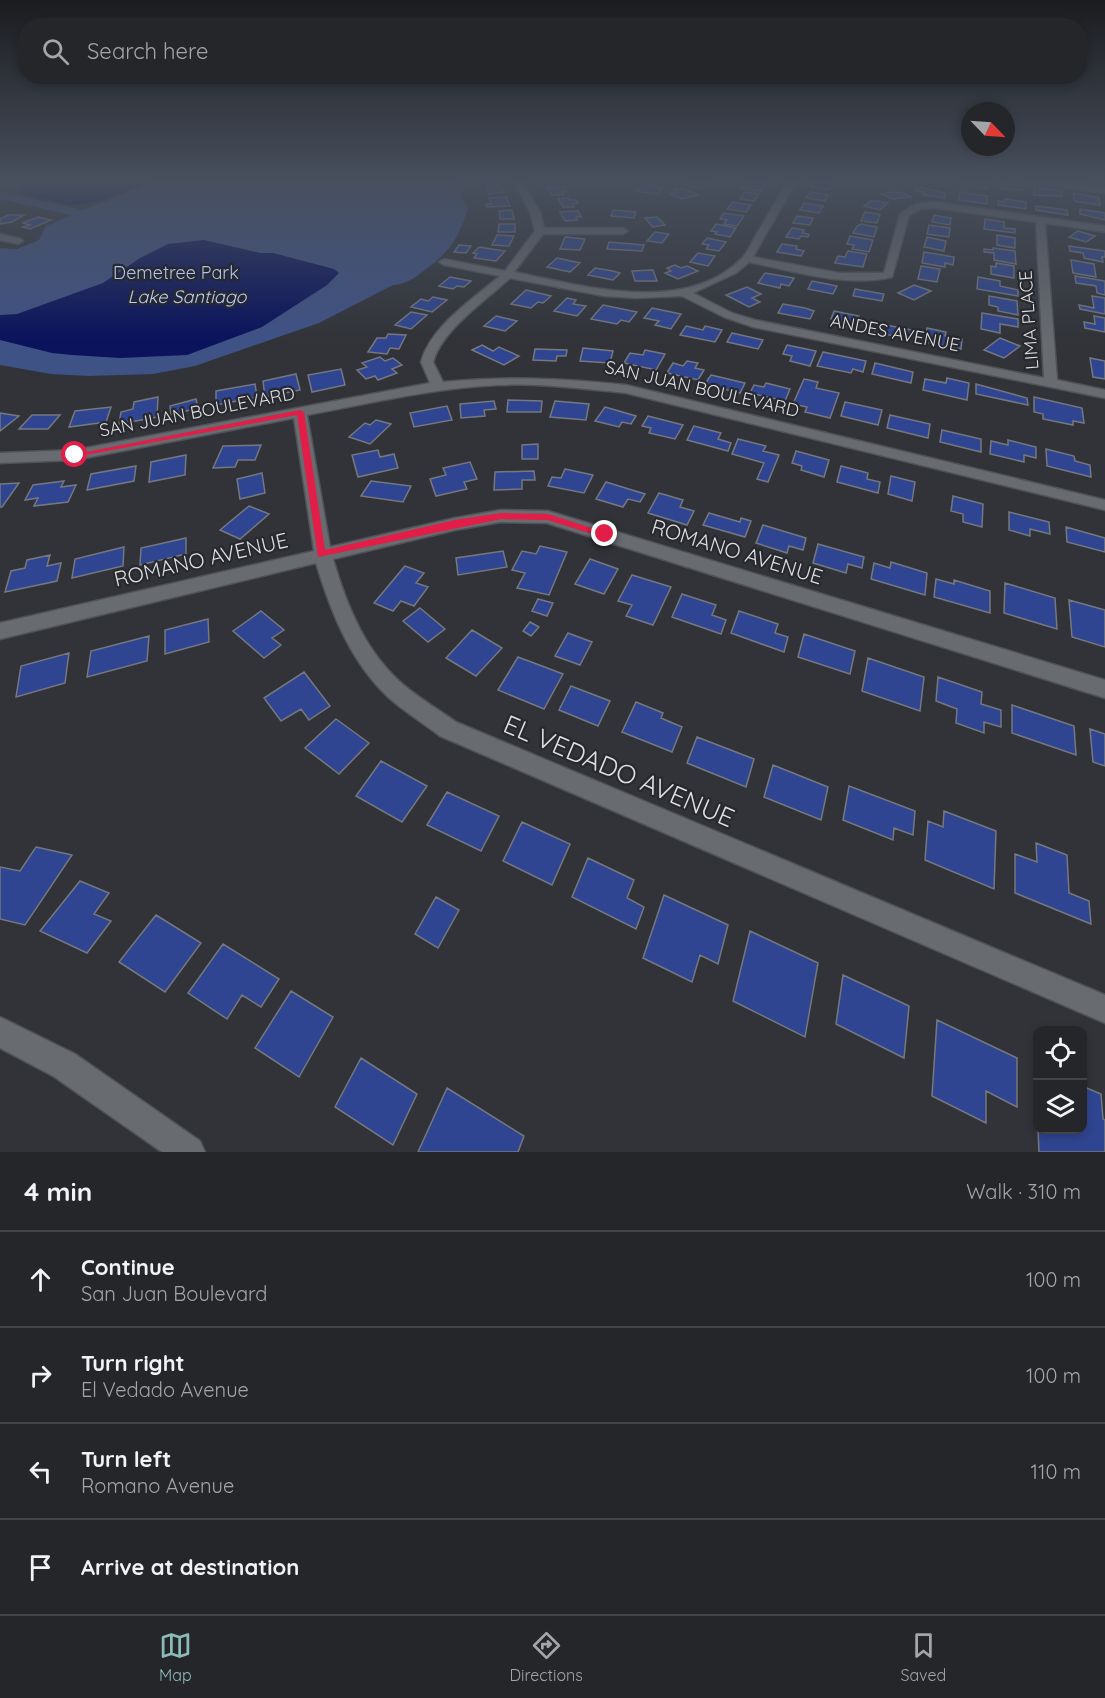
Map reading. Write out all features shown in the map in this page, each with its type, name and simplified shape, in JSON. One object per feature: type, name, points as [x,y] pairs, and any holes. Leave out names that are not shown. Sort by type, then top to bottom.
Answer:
[{"type":"street","points":[[438,386],[427,362],[431,348],[443,333],[507,275],[538,234]]},
{"type":"street","points":[[444,262],[604,293],[636,295],[684,292],[708,284],[732,271],[747,259],[762,234]]},
{"type":"street","points":[[747,259],[849,276],[878,278],[888,275],[899,234]]},
{"type":"street","name":"LIMA PLACE","points":[[1041,234],[1051,382]]},
{"type":"street","points":[[0,237],[18,241]]},
{"type":"street","name":"ANDES AVENUE","points":[[684,292],[728,315],[753,323],[1105,394]]},
{"type":"street","name":"SAN JUAN BOULEVARD","points":[[0,458],[75,455],[438,386],[499,381],[559,382],[626,389],[1105,505]]},
{"type":"street","name":"EL VEDADO AVENUE","points":[[300,412],[321,555],[353,640],[392,688],[448,729],[1105,1009]]},
{"type":"street","name":"ROMANO AVENUE","points":[[0,631],[455,524],[501,516],[548,517],[1105,689]]},
{"type":"street","points":[[0,1032],[64,1065],[189,1152]]},
{"type":"green space","name":"Demetree Park","points":[[42,234],[458,234],[448,250],[411,280],[393,285],[319,323],[195,366],[153,374],[89,376],[51,374],[0,365],[0,248],[17,249],[39,240]]},
{"type":"water","name":"Lake Santiago","points":[[204,240],[260,253],[273,253],[334,269],[339,273],[327,285],[262,327],[187,355],[120,358],[72,355],[52,353],[0,340],[0,315],[17,314],[103,283],[140,258],[168,244]]},
{"type":"building","points":[[653,234],[669,234],[662,243],[647,241]]},
{"type":"building","points":[[715,234],[732,234],[730,237]]},
{"type":"building","points":[[788,234],[809,234],[808,237],[801,236],[799,239],[786,237]]},
{"type":"building","points":[[857,234],[875,234],[874,237]]},
{"type":"building","points":[[927,234],[949,234],[949,237]]},
{"type":"building","points":[[1074,234],[1095,236],[1086,242],[1069,237]]},
{"type":"building","points":[[497,235],[514,236],[509,246],[492,245]]},
{"type":"building","points":[[997,235],[1015,238],[1015,248],[997,245]]},
{"type":"building","points":[[850,236],[873,240],[869,252],[852,249],[854,245],[847,244]]},
{"type":"building","points":[[565,237],[585,239],[580,250],[560,249]]},
{"type":"building","points":[[927,237],[946,241],[944,251],[924,247]]},
{"type":"building","points":[[707,238],[726,242],[719,251],[706,249],[709,245],[702,244]]},
{"type":"building","points":[[609,242],[644,245],[642,251],[607,249]]},
{"type":"building","points":[[782,244],[797,246],[796,249],[804,251],[801,256],[777,252]]},
{"type":"building","points":[[459,245],[471,246],[466,253],[454,252]]},
{"type":"building","points":[[1069,246],[1105,251],[1105,257],[1102,257],[1103,262],[1084,258],[1083,253],[1070,251]]},
{"type":"building","points":[[479,247],[505,251],[496,261],[474,258],[477,254],[473,253]]},
{"type":"building","points":[[993,248],[1015,251],[1016,264],[994,260],[994,253],[984,252],[984,249],[993,250]]},
{"type":"building","points":[[848,251],[867,254],[863,267],[835,263],[838,256],[845,257]]},
{"type":"building","points":[[924,252],[954,257],[953,265],[945,263],[945,267],[922,263]]},
{"type":"building","points":[[698,253],[715,256],[708,266],[690,262]]},
{"type":"building","points":[[557,258],[580,263],[570,272],[547,267]]},
{"type":"building","points":[[1071,260],[1094,264],[1096,277],[1073,273]]},
{"type":"building","points":[[996,263],[1014,266],[1014,278],[991,274],[991,266],[996,267]]},
{"type":"building","points":[[675,265],[681,268],[687,266],[698,271],[678,279],[665,273],[671,271],[667,268]]},
{"type":"building","points":[[921,266],[940,269],[937,282],[918,279]]},
{"type":"building","points":[[595,268],[620,273],[613,280],[588,275]]},
{"type":"building","points":[[653,270],[657,281],[635,281],[632,271]]},
{"type":"building","points":[[765,273],[794,278],[789,286],[781,284],[780,288],[758,283]]},
{"type":"building","points":[[1075,276],[1105,281],[1105,295],[1097,293],[1096,286],[1076,283]]},
{"type":"building","points":[[450,277],[471,281],[464,287],[457,286],[453,289],[439,286]]},
{"type":"building","points":[[978,277],[1000,281],[1000,286],[1018,290],[1018,296],[977,289]]},
{"type":"building","points":[[812,281],[837,286],[833,294],[808,289]]},
{"type":"building","points":[[914,285],[931,291],[914,300],[898,293]]},
{"type":"building","points":[[747,287],[761,294],[752,298],[760,302],[749,307],[726,295]]},
{"type":"building","points":[[855,289],[884,294],[882,301],[853,296]]},
{"type":"building","points":[[526,290],[551,296],[543,303],[538,302],[531,308],[511,304]]},
{"type":"building","points":[[989,296],[1017,301],[1018,315],[998,311],[998,307],[989,305]]},
{"type":"building","points":[[1092,296],[1105,298],[1105,314],[1080,309],[1079,305],[1094,308]]},
{"type":"building","points":[[433,297],[447,300],[432,312],[411,307],[421,299],[428,301]]},
{"type":"building","points":[[567,298],[576,300],[573,304],[586,306],[577,316],[554,311]]},
{"type":"building","points":[[783,304],[814,311],[810,319],[778,313]]},
{"type":"building","points":[[603,305],[637,312],[629,322],[621,320],[617,324],[591,319]]},
{"type":"building","points":[[652,308],[681,314],[671,329],[655,325],[659,321],[644,318]]},
{"type":"building","points":[[834,311],[859,316],[855,328],[839,325],[840,321],[831,319]]},
{"type":"building","points":[[411,312],[427,315],[411,329],[395,325]]},
{"type":"building","points":[[982,313],[1018,319],[1018,327],[1000,324],[1000,333],[981,329]]},
{"type":"building","points":[[496,316],[517,321],[505,331],[484,326]]},
{"type":"building","points":[[1094,316],[1105,318],[1105,332],[1085,328],[1084,322],[1095,324]]},
{"type":"building","points":[[876,323],[912,330],[910,339],[874,332]]},
{"type":"building","points":[[686,326],[703,330],[705,326],[722,330],[715,342],[680,335]]},
{"type":"building","points":[[927,328],[946,332],[945,336],[962,339],[961,349],[925,342]]},
{"type":"building","points":[[732,333],[763,340],[758,349],[727,342]]},
{"type":"building","points":[[388,334],[406,335],[399,349],[390,348],[387,354],[368,352],[377,338],[386,338]]},
{"type":"building","points":[[1000,338],[1020,346],[1004,358],[984,350]]},
{"type":"building","points":[[482,345],[493,351],[499,347],[519,356],[504,365],[472,350]]},
{"type":"building","points":[[787,345],[816,351],[810,366],[790,361],[792,356],[783,354]]},
{"type":"building","points":[[583,348],[613,351],[610,363],[580,361]]},
{"type":"building","points":[[535,349],[567,350],[566,356],[557,356],[556,361],[533,360]]},
{"type":"building","points":[[645,350],[665,354],[656,370],[624,363],[630,353],[643,355]]},
{"type":"building","points":[[823,352],[866,361],[863,372],[853,369],[851,373],[817,366]]},
{"type":"building","points":[[380,357],[385,361],[393,358],[402,365],[392,369],[397,373],[378,380],[375,376],[366,379],[357,370],[367,367],[362,363]]},
{"type":"building","points":[[1090,358],[1105,361],[1105,379],[1093,377]]},
{"type":"building","points":[[687,361],[698,363],[695,368],[704,370],[698,380],[667,373],[673,363],[683,366]]},
{"type":"building","points":[[875,363],[913,372],[911,383],[872,374]]},
{"type":"building","points":[[341,369],[345,385],[312,392],[308,375]]},
{"type":"building","points":[[296,374],[300,390],[265,397],[263,381]]},
{"type":"building","points":[[711,375],[745,383],[740,393],[705,384]]},
{"type":"building","points":[[947,378],[969,383],[967,400],[923,390],[925,379],[946,383]]},
{"type":"building","points":[[804,379],[818,382],[816,388],[839,393],[830,418],[805,412],[807,407],[793,404]]},
{"type":"building","points":[[766,383],[790,389],[785,401],[750,393],[754,385],[764,387]]},
{"type":"building","points":[[255,384],[257,397],[216,405],[216,391]]},
{"type":"building","points":[[976,384],[1027,398],[1028,405],[976,394]]},
{"type":"building","points":[[158,397],[157,417],[119,424],[121,412],[133,409],[134,402]]},
{"type":"building","points":[[1034,397],[1082,408],[1084,423],[1073,421],[1073,425],[1043,419],[1043,414],[1034,412]]},
{"type":"building","points":[[196,399],[198,408],[171,415],[170,406]]},
{"type":"building","points":[[508,400],[542,401],[541,412],[507,412]]},
{"type":"building","points":[[494,401],[496,409],[484,410],[485,416],[461,418],[460,404]]},
{"type":"building","points":[[555,401],[589,404],[586,420],[550,417]]},
{"type":"building","points":[[845,402],[882,410],[878,425],[841,416]]},
{"type":"building","points":[[447,406],[452,420],[414,427],[410,413]]},
{"type":"building","points":[[111,407],[106,422],[69,427],[75,411]]},
{"type":"building","points":[[605,407],[636,416],[631,424],[622,422],[619,427],[595,421]]},
{"type":"building","points":[[0,413],[19,416],[0,431]]},
{"type":"building","points":[[32,415],[60,415],[48,429],[19,429]]},
{"type":"building","points":[[890,415],[930,424],[928,438],[887,428]]},
{"type":"building","points":[[648,416],[683,425],[675,439],[649,433],[651,428],[642,426]]},
{"type":"building","points":[[376,420],[391,424],[370,444],[349,437],[365,423],[370,425]]},
{"type":"building","points":[[694,426],[721,433],[718,439],[731,443],[728,451],[687,440]]},
{"type":"building","points":[[942,430],[981,439],[981,452],[940,442]]},
{"type":"building","points":[[738,439],[766,446],[763,451],[779,455],[768,482],[757,479],[764,463],[732,454]]},
{"type":"building","points":[[1008,440],[1036,447],[1036,458],[1024,455],[1024,462],[990,454],[991,441],[1008,445]]},
{"type":"building","points":[[538,444],[538,459],[522,459],[522,445]]},
{"type":"building","points":[[261,445],[255,460],[238,460],[235,467],[213,468],[223,446]]},
{"type":"building","points":[[1046,449],[1074,456],[1075,461],[1090,465],[1091,477],[1047,466]]},
{"type":"building","points":[[378,450],[380,457],[394,454],[398,468],[358,477],[352,455]]},
{"type":"building","points":[[796,451],[829,460],[824,477],[801,470],[802,466],[792,463]]},
{"type":"building","points":[[186,455],[185,475],[149,482],[151,462]]},
{"type":"building","points":[[470,462],[477,479],[464,482],[467,489],[436,496],[430,479],[446,475],[443,468]]},
{"type":"building","points":[[136,466],[134,481],[87,490],[91,474]]},
{"type":"building","points":[[841,466],[868,473],[867,479],[880,482],[878,493],[837,482]]},
{"type":"building","points":[[565,469],[593,475],[584,493],[548,486],[552,477],[561,478]]},
{"type":"building","points":[[534,471],[535,480],[522,480],[522,489],[494,490],[495,472]]},
{"type":"building","points":[[262,473],[265,493],[240,499],[237,479]]},
{"type":"building","points":[[891,476],[915,482],[912,501],[888,494]]},
{"type":"building","points":[[64,481],[61,487],[76,485],[68,502],[34,506],[38,498],[25,500],[33,485]]},
{"type":"building","points":[[371,481],[411,486],[403,502],[361,496]]},
{"type":"building","points":[[606,482],[645,494],[640,502],[628,499],[623,507],[596,499]]},
{"type":"building","points":[[19,483],[2,507],[0,507],[0,484]]},
{"type":"building","points":[[659,493],[683,500],[680,507],[694,511],[687,525],[648,513]]},
{"type":"building","points":[[953,496],[983,504],[982,527],[963,522],[963,514],[951,511]]},
{"type":"building","points":[[249,506],[269,514],[240,539],[220,530]]},
{"type":"building","points":[[1009,512],[1049,522],[1050,534],[1030,529],[1030,536],[1009,530]]},
{"type":"building","points":[[709,513],[740,522],[741,518],[751,521],[745,537],[703,525]]},
{"type":"building","points":[[763,525],[806,538],[803,550],[789,546],[787,553],[756,543]]},
{"type":"building","points":[[1066,527],[1105,538],[1105,552],[1067,542]]},
{"type":"building","points":[[186,538],[186,554],[140,565],[141,548]]},
{"type":"building","points":[[818,544],[864,557],[862,568],[848,564],[846,573],[813,563]]},
{"type":"building","points":[[540,546],[567,552],[549,595],[517,588],[525,573],[512,570],[522,551],[536,554]]},
{"type":"building","points":[[124,547],[123,566],[72,578],[75,559]]},
{"type":"building","points":[[503,551],[507,567],[458,575],[456,558]]},
{"type":"building","points":[[50,555],[47,566],[61,563],[57,581],[5,592],[11,571],[25,568],[27,560]]},
{"type":"building","points":[[590,559],[618,569],[604,594],[575,584]]},
{"type":"building","points":[[891,562],[927,573],[925,595],[871,579],[874,563],[890,568]]},
{"type":"building","points":[[405,566],[424,573],[416,583],[428,587],[414,606],[401,601],[393,611],[374,603]]},
{"type":"building","points":[[632,575],[671,587],[653,625],[626,616],[632,605],[618,601]]},
{"type":"building","points":[[936,579],[954,584],[954,580],[990,591],[990,613],[934,597]]},
{"type":"building","points":[[1005,583],[1055,598],[1057,629],[1004,613]]},
{"type":"building","points":[[682,594],[716,605],[712,615],[726,620],[721,634],[672,617]]},
{"type":"building","points":[[538,599],[553,603],[547,616],[532,611]]},
{"type":"building","points":[[1069,600],[1105,610],[1105,647],[1072,637]]},
{"type":"building","points":[[420,608],[445,629],[428,642],[403,621]]},
{"type":"building","points":[[261,611],[284,630],[272,638],[281,645],[264,658],[233,631]]},
{"type":"building","points":[[739,611],[778,624],[775,633],[788,637],[784,652],[731,633]]},
{"type":"building","points":[[208,619],[209,642],[165,654],[165,630]]},
{"type":"building","points":[[530,622],[539,627],[531,636],[523,631]]},
{"type":"building","points":[[472,630],[502,648],[476,676],[446,658]]},
{"type":"building","points":[[568,633],[592,642],[580,665],[555,656]]},
{"type":"building","points":[[804,634],[855,651],[850,674],[798,657]]},
{"type":"building","points":[[149,636],[147,661],[87,677],[91,651]]},
{"type":"building","points":[[69,653],[65,683],[16,697],[21,666]]},
{"type":"building","points":[[518,657],[563,674],[544,709],[498,690]]},
{"type":"building","points":[[868,658],[924,677],[920,711],[862,691]]},
{"type":"building","points":[[304,672],[330,706],[309,720],[301,709],[281,721],[264,698]]},
{"type":"building","points":[[938,677],[982,692],[981,704],[1001,710],[1001,727],[984,722],[984,733],[956,723],[957,709],[936,701]]},
{"type":"building","points":[[571,686],[610,701],[598,726],[559,710]]},
{"type":"building","points":[[636,702],[663,713],[661,718],[682,727],[672,752],[622,732]]},
{"type":"building","points":[[1012,705],[1074,726],[1076,755],[1012,733]]},
{"type":"building","points":[[336,719],[369,743],[339,774],[305,748]]},
{"type":"building","points":[[1090,729],[1105,734],[1105,766],[1093,762]]},
{"type":"building","points":[[697,737],[754,759],[746,787],[687,763]]},
{"type":"building","points":[[381,761],[427,786],[402,822],[356,796]]},
{"type":"building","points":[[773,765],[828,787],[821,820],[764,797]]},
{"type":"building","points":[[849,786],[915,811],[913,835],[894,828],[893,840],[843,820]]},
{"type":"building","points":[[447,792],[499,816],[481,851],[427,825]]},
{"type":"building","points":[[944,811],[996,831],[994,889],[925,860],[928,821],[943,827]]},
{"type":"building","points":[[522,822],[570,844],[552,885],[503,861]]},
{"type":"building","points":[[1036,843],[1067,855],[1069,893],[1089,901],[1091,924],[1015,893],[1015,854],[1037,862]]},
{"type":"building","points":[[36,847],[72,855],[25,925],[0,919],[0,867],[20,871]]},
{"type":"building","points":[[588,858],[634,880],[627,898],[644,907],[636,929],[572,897]]},
{"type":"building","points":[[80,881],[109,893],[94,914],[111,921],[87,953],[40,931]]},
{"type":"building","points":[[664,895],[728,925],[718,964],[700,955],[692,982],[643,958]]},
{"type":"building","points":[[436,897],[459,910],[438,948],[415,934]]},
{"type":"building","points":[[156,915],[201,943],[165,992],[119,962]]},
{"type":"building","points":[[750,931],[818,963],[805,1037],[733,1001]]},
{"type":"building","points":[[223,944],[279,979],[261,1007],[242,995],[227,1019],[188,993]]},
{"type":"building","points":[[843,975],[909,1006],[904,1058],[836,1024]]},
{"type":"building","points":[[291,991],[333,1017],[299,1077],[255,1048]]},
{"type":"building","points":[[937,1020],[1017,1058],[1017,1107],[986,1091],[986,1123],[932,1096]]},
{"type":"building","points":[[361,1058],[417,1094],[393,1145],[335,1107]]},
{"type":"building","points":[[447,1088],[524,1136],[518,1152],[418,1152]]},
{"type":"building","points":[[1087,1088],[1101,1094],[1103,1119],[1105,1120],[1105,1152],[1039,1152],[1038,1134],[1087,1134]]},
{"type":"route","points":[[75,455],[300,412],[321,555],[455,524],[501,516],[548,517],[605,534]]}]
